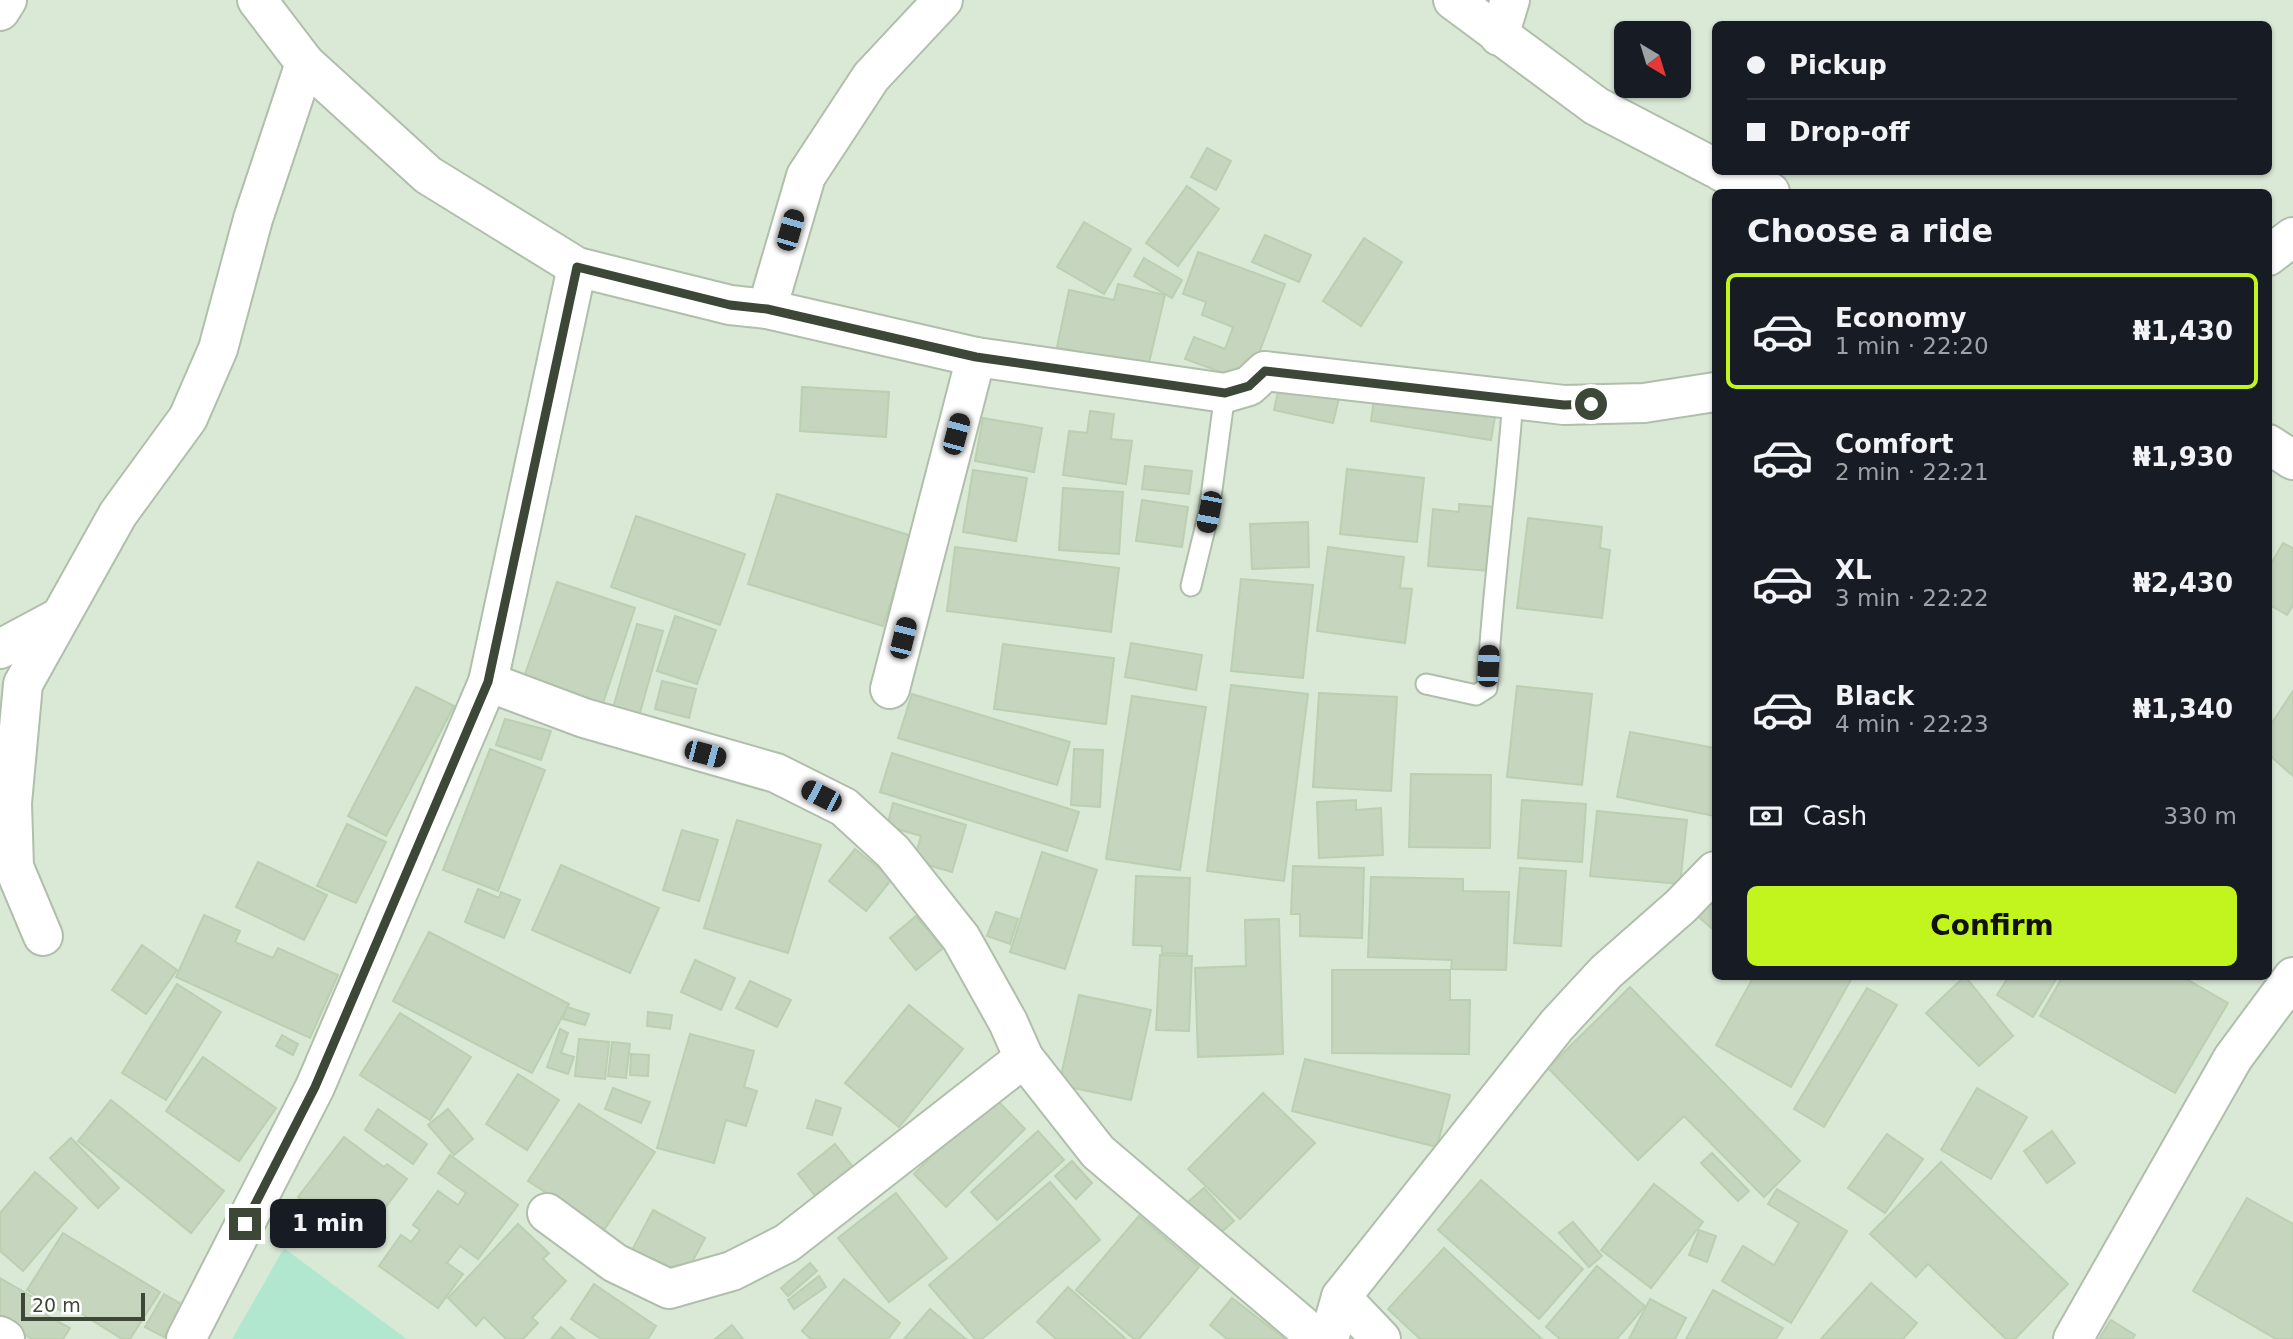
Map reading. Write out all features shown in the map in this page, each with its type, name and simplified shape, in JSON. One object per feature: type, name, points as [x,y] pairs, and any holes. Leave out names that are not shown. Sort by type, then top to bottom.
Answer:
[{"type":"street","points":[[0,11],[7,0]]},
{"type":"street","points":[[257,0],[305,63],[428,174],[577,267],[730,305],[767,309],[976,357],[1225,393],[1249,386],[1265,371],[1564,405],[1644,403],[1712,392]]},
{"type":"street","points":[[767,309],[806,176],[871,77],[943,0]]},
{"type":"street","points":[[1453,0],[1504,18],[1596,107],[1712,166]]},
{"type":"street","points":[[43,936],[14,867],[12,803],[23,684],[118,514],[188,418],[218,349],[253,219],[305,63]]},
{"type":"street","points":[[1730,175],[1763,189]]},
{"type":"street","points":[[2272,253],[2293,237]]},
{"type":"street","points":[[186,1339],[315,1087],[488,682],[577,267]]},
{"type":"street","points":[[890,689],[976,357]]},
{"type":"street","points":[[2272,447],[2293,460]]},
{"type":"street","points":[[0,649],[58,618]]},
{"type":"street","points":[[488,682],[596,721],[776,773],[844,807],[893,852],[961,938],[1008,1022],[1024,1058],[1098,1152],[1318,1339]]},
{"type":"street","points":[[1329,1339],[1341,1297],[1557,1025],[1606,972],[1681,906],[1712,874]]},
{"type":"street","points":[[2073,1339],[2233,1058],[2293,976]]},
{"type":"street","points":[[547,1213],[615,1263],[669,1289],[732,1270],[786,1243],[1024,1058]]},
{"type":"street","points":[[1341,1297],[1381,1339]]},
{"type":"street","points":[[0,1336],[5,1339]]},
{"type":"lane","points":[[1191,586],[1209,512],[1225,393]]},
{"type":"lane","points":[[1426,684],[1476,695],[1487,688],[1491,599],[1505,509],[1513,399]]},
{"type":"shaded area","points":[[0,0],[2293,0],[2293,1339],[407,1339],[284,1248],[232,1339],[0,1339]]},
{"type":"green space","points":[[284,1248],[407,1339],[232,1339]]},
{"type":"building","points":[[1207,148],[1231,161],[1216,190],[1191,177]]},
{"type":"building","points":[[1187,186],[1219,209],[1178,266],[1146,243]]},
{"type":"building","points":[[1084,222],[1131,249],[1104,294],[1057,267]]},
{"type":"building","points":[[1265,235],[1311,255],[1299,282],[1252,262]]},
{"type":"building","points":[[1364,238],[1402,262],[1361,326],[1323,301]]},
{"type":"building","points":[[1198,252],[1285,284],[1248,382],[1185,359],[1194,337],[1225,349],[1233,327],[1202,315],[1206,302],[1183,294]]},
{"type":"building","points":[[1144,258],[1182,280],[1172,298],[1134,276]]},
{"type":"building","points":[[1118,284],[1165,295],[1148,367],[1057,347],[1069,290],[1114,300]]},
{"type":"building","points":[[1281,378],[1341,390],[1333,423],[1274,410]]},
{"type":"building","points":[[802,387],[889,392],[886,437],[800,431]]},
{"type":"building","points":[[1375,391],[1496,411],[1491,440],[1371,421]]},
{"type":"building","points":[[1090,411],[1114,414],[1111,439],[1132,441],[1126,484],[1063,475],[1069,431],[1087,433]]},
{"type":"building","points":[[983,418],[1042,428],[1034,472],[975,461]]},
{"type":"building","points":[[1145,466],[1192,471],[1189,494],[1142,489]]},
{"type":"building","points":[[1347,469],[1424,478],[1417,542],[1340,534]]},
{"type":"building","points":[[973,470],[1027,478],[1016,541],[963,532]]},
{"type":"building","points":[[1063,488],[1123,492],[1119,554],[1059,550]]},
{"type":"building","points":[[777,494],[912,536],[883,626],[748,584]]},
{"type":"building","points":[[1142,500],[1188,507],[1182,547],[1136,541]]},
{"type":"building","points":[[1459,504],[1496,507],[1490,571],[1428,566],[1433,509],[1459,512]]},
{"type":"building","points":[[636,516],[745,554],[720,625],[611,587]]},
{"type":"building","points":[[1528,518],[1602,527],[1600,548],[1610,550],[1602,618],[1517,608]]},
{"type":"building","points":[[1308,522],[1309,567],[1252,569],[1250,524]]},
{"type":"building","points":[[2283,543],[2293,548],[2293,605],[2287,615],[2272,606],[2272,562]]},
{"type":"building","points":[[955,547],[1119,568],[1111,632],[947,611]]},
{"type":"building","points":[[1328,547],[1404,557],[1400,588],[1412,589],[1405,643],[1317,631]]},
{"type":"building","points":[[1241,579],[1313,585],[1303,678],[1231,671]]},
{"type":"building","points":[[557,582],[635,608],[603,703],[524,677]]},
{"type":"building","points":[[675,616],[716,630],[697,684],[657,671]]},
{"type":"building","points":[[637,624],[663,631],[639,716],[613,708]]},
{"type":"building","points":[[1131,643],[1202,655],[1196,690],[1125,677]]},
{"type":"building","points":[[1003,644],[1114,658],[1106,724],[994,709]]},
{"type":"building","points":[[662,681],[696,689],[689,718],[655,709]]},
{"type":"building","points":[[1231,685],[1308,694],[1284,881],[1207,871]]},
{"type":"building","points":[[1517,686],[1592,694],[1582,785],[1507,777]]},
{"type":"building","points":[[416,687],[454,706],[386,836],[348,816]]},
{"type":"building","points":[[2293,691],[2293,776],[2272,758],[2272,723]]},
{"type":"building","points":[[1319,693],[1397,697],[1391,791],[1313,787]]},
{"type":"building","points":[[912,694],[1070,742],[1057,785],[898,738]]},
{"type":"building","points":[[1132,696],[1206,707],[1180,870],[1106,859]]},
{"type":"building","points":[[505,719],[551,731],[541,760],[496,745]]},
{"type":"building","points":[[1630,732],[1712,747],[1712,815],[1617,797]]},
{"type":"building","points":[[490,749],[545,770],[498,891],[443,870]]},
{"type":"building","points":[[1074,749],[1103,750],[1100,807],[1071,805]]},
{"type":"building","points":[[892,753],[1079,812],[1067,851],[880,792]]},
{"type":"building","points":[[1411,774],[1491,775],[1490,848],[1409,847]]},
{"type":"building","points":[[1356,800],[1356,810],[1381,808],[1383,855],[1319,858],[1317,802]]},
{"type":"building","points":[[1522,800],[1586,804],[1582,862],[1518,858]]},
{"type":"building","points":[[893,803],[966,825],[952,872],[914,861],[921,836],[887,826]]},
{"type":"building","points":[[1597,811],[1687,820],[1680,884],[1590,876]]},
{"type":"building","points":[[737,820],[821,845],[788,953],[704,928]]},
{"type":"building","points":[[347,824],[386,842],[356,903],[317,886]]},
{"type":"building","points":[[682,830],[718,840],[699,901],[663,890]]},
{"type":"building","points":[[855,849],[892,879],[866,911],[829,881]]},
{"type":"building","points":[[1042,852],[1097,870],[1065,969],[1010,952]]},
{"type":"building","points":[[258,862],[327,895],[304,940],[236,907]]},
{"type":"building","points":[[561,865],[659,908],[630,973],[532,930]]},
{"type":"building","points":[[1293,866],[1364,868],[1362,938],[1300,936],[1300,914],[1291,914]]},
{"type":"building","points":[[1520,868],[1566,871],[1561,946],[1514,943]]},
{"type":"building","points":[[1136,876],[1190,878],[1187,954],[1162,953],[1162,946],[1133,945]]},
{"type":"building","points":[[1371,877],[1463,879],[1463,891],[1509,892],[1506,970],[1451,969],[1452,960],[1368,957]]},
{"type":"building","points":[[478,889],[499,898],[501,892],[520,900],[504,938],[465,922]]},
{"type":"building","points":[[1712,894],[1712,928],[1695,914]]},
{"type":"building","points":[[996,912],[1018,919],[1010,944],[987,936]]},
{"type":"building","points":[[204,915],[240,931],[235,942],[273,958],[278,948],[338,975],[310,1038],[176,977]]},
{"type":"building","points":[[916,916],[943,948],[916,970],[890,938]]},
{"type":"building","points":[[1279,919],[1283,1054],[1198,1057],[1195,968],[1246,966],[1245,920]]},
{"type":"building","points":[[429,932],[569,1004],[532,1073],[393,1001]]},
{"type":"building","points":[[142,945],[177,970],[146,1014],[112,990]]},
{"type":"building","points":[[1160,955],[1192,956],[1189,1031],[1156,1030]]},
{"type":"building","points":[[695,960],[735,978],[721,1010],[681,992]]},
{"type":"building","points":[[1332,970],[1450,970],[1450,1000],[1470,1000],[1469,1054],[1332,1053]]},
{"type":"building","points":[[1752,980],[1851,980],[1791,1087],[1716,1045]]},
{"type":"building","points":[[1961,980],[1968,980],[2013,1036],[1979,1066],[1926,1013]]},
{"type":"building","points":[[2006,980],[2056,980],[2033,1017],[1997,995]]},
{"type":"building","points":[[2061,980],[2188,980],[2228,1003],[2175,1093],[2040,1016]]},
{"type":"building","points":[[750,981],[791,1000],[777,1027],[736,1008]]},
{"type":"building","points":[[177,984],[221,1012],[166,1100],[122,1073]]},
{"type":"building","points":[[1630,987],[1800,1161],[1764,1197],[1684,1116],[1638,1160],[1548,1068]]},
{"type":"building","points":[[1867,988],[1897,1005],[1824,1127],[1794,1109]]},
{"type":"building","points":[[1079,995],[1151,1010],[1131,1100],[1059,1085]]},
{"type":"building","points":[[909,1005],[963,1049],[899,1127],[845,1083]]},
{"type":"building","points":[[567,1007],[589,1014],[585,1025],[563,1019]]},
{"type":"building","points":[[648,1012],[672,1015],[670,1029],[647,1026]]},
{"type":"building","points":[[400,1013],[471,1057],[430,1120],[360,1075]]},
{"type":"building","points":[[560,1029],[568,1033],[561,1053],[574,1057],[568,1074],[547,1067]]},
{"type":"building","points":[[690,1034],[754,1051],[744,1087],[757,1091],[746,1126],[726,1120],[714,1163],[657,1148]]},
{"type":"building","points":[[282,1035],[298,1044],[293,1055],[276,1046]]},
{"type":"building","points":[[579,1039],[609,1042],[605,1079],[575,1076]]},
{"type":"building","points":[[612,1042],[630,1044],[626,1078],[608,1076]]},
{"type":"building","points":[[631,1054],[649,1055],[648,1076],[630,1075]]},
{"type":"building","points":[[203,1057],[276,1108],[239,1161],[166,1111]]},
{"type":"building","points":[[1305,1059],[1450,1095],[1437,1147],[1292,1111]]},
{"type":"building","points":[[518,1074],[559,1100],[527,1150],[486,1124]]},
{"type":"building","points":[[613,1088],[650,1102],[641,1123],[605,1109]]},
{"type":"building","points":[[1977,1088],[2027,1117],[1991,1179],[1941,1150]]},
{"type":"building","points":[[1263,1093],[1315,1143],[1240,1219],[1188,1169]]},
{"type":"building","points":[[992,1095],[1025,1129],[946,1207],[914,1174]]},
{"type":"building","points":[[111,1100],[224,1191],[191,1233],[78,1141]]},
{"type":"building","points":[[816,1100],[841,1108],[832,1135],[807,1128]]},
{"type":"building","points":[[579,1104],[655,1152],[604,1230],[528,1181]]},
{"type":"building","points":[[378,1109],[427,1144],[413,1164],[365,1130]]},
{"type":"building","points":[[448,1109],[473,1139],[454,1155],[428,1125]]},
{"type":"building","points":[[1038,1131],[1064,1160],[997,1220],[971,1192]]},
{"type":"building","points":[[2052,1131],[2075,1163],[2047,1183],[2024,1151]]},
{"type":"building","points":[[1887,1134],[1923,1159],[1885,1213],[1848,1188]]},
{"type":"building","points":[[344,1137],[384,1167],[387,1164],[407,1179],[358,1243],[298,1197]]},
{"type":"building","points":[[71,1138],[119,1188],[98,1208],[50,1158]]},
{"type":"building","points":[[835,1144],[857,1172],[820,1202],[798,1174]]},
{"type":"building","points":[[1712,1153],[1749,1191],[1738,1201],[1701,1163]]},
{"type":"building","points":[[450,1155],[518,1205],[478,1259],[460,1246],[447,1263],[463,1274],[438,1308],[379,1266],[401,1235],[411,1242],[420,1230],[413,1225],[438,1191],[458,1205],[466,1193],[438,1173]]},
{"type":"building","points":[[1072,1161],[1092,1183],[1076,1199],[1055,1176]]},
{"type":"building","points":[[1941,1162],[2068,1284],[2015,1339],[2006,1339],[1928,1264],[1916,1277],[1870,1234]]},
{"type":"building","points":[[35,1172],[77,1208],[23,1271],[0,1251],[0,1213]]},
{"type":"building","points":[[1481,1180],[1583,1269],[1539,1319],[1438,1230]]},
{"type":"building","points":[[1050,1182],[1100,1240],[982,1339],[975,1339],[929,1285]]},
{"type":"building","points":[[1654,1184],[1703,1222],[1651,1288],[1601,1250]]},
{"type":"building","points":[[1204,1188],[1234,1221],[1209,1243],[1180,1209]]},
{"type":"building","points":[[1777,1189],[1847,1231],[1791,1323],[1722,1281],[1743,1246],[1774,1265],[1799,1223],[1768,1204]]},
{"type":"building","points":[[896,1193],[947,1258],[889,1302],[838,1238]]},
{"type":"building","points":[[2247,1198],[2293,1224],[2293,1339],[2276,1339],[2193,1291]]},
{"type":"building","points":[[653,1210],[705,1238],[681,1283],[629,1256]]},
{"type":"building","points":[[1139,1216],[1199,1267],[1139,1339],[1134,1339],[1076,1290]]},
{"type":"building","points":[[1573,1222],[1602,1256],[1589,1267],[1559,1233]]},
{"type":"building","points":[[518,1224],[549,1253],[543,1259],[566,1281],[532,1318],[538,1323],[523,1339],[506,1339],[484,1317],[476,1326],[448,1298]]},
{"type":"building","points":[[1699,1230],[1716,1236],[1707,1262],[1689,1255]]},
{"type":"building","points":[[63,1233],[160,1292],[130,1339],[122,1339],[69,1306],[65,1313],[27,1290]]},
{"type":"building","points":[[1444,1248],[1542,1339],[1420,1339],[1388,1309]]},
{"type":"building","points":[[810,1263],[817,1271],[788,1296],[781,1288]]},
{"type":"building","points":[[1597,1266],[1645,1306],[1617,1339],[1560,1339],[1546,1327]]},
{"type":"building","points":[[819,1276],[826,1287],[794,1309],[788,1300]]},
{"type":"building","points":[[0,1278],[50,1307],[46,1315],[70,1328],[63,1339],[32,1339],[0,1320]]},
{"type":"building","points":[[844,1279],[900,1323],[888,1339],[811,1339],[802,1331]]},
{"type":"building","points":[[1871,1283],[1917,1323],[1903,1339],[1821,1339]]},
{"type":"building","points":[[594,1284],[656,1326],[648,1339],[601,1339],[571,1319]]},
{"type":"building","points":[[1068,1287],[1126,1339],[1056,1339],[1037,1322]]},
{"type":"building","points":[[1713,1290],[1783,1328],[1776,1339],[1686,1339]]},
{"type":"building","points":[[164,1294],[183,1305],[164,1337],[145,1327]]},
{"type":"building","points":[[1232,1298],[1284,1338],[1227,1339],[1210,1325]]},
{"type":"building","points":[[1650,1299],[1686,1318],[1675,1339],[1629,1339]]},
{"type":"building","points":[[930,1309],[966,1339],[904,1339]]},
{"type":"building","points":[[2111,1320],[2135,1335],[2132,1339],[2099,1339]]},
{"type":"building","points":[[732,1325],[743,1339],[715,1339]]},
{"type":"building","points":[[561,1327],[575,1339],[551,1339]]},
{"type":"route","points":[[245,1224],[315,1087],[488,682],[577,267],[730,305],[767,309],[976,357],[1225,393],[1249,386],[1265,371],[1318,374],[1564,405],[1591,404]]}]
